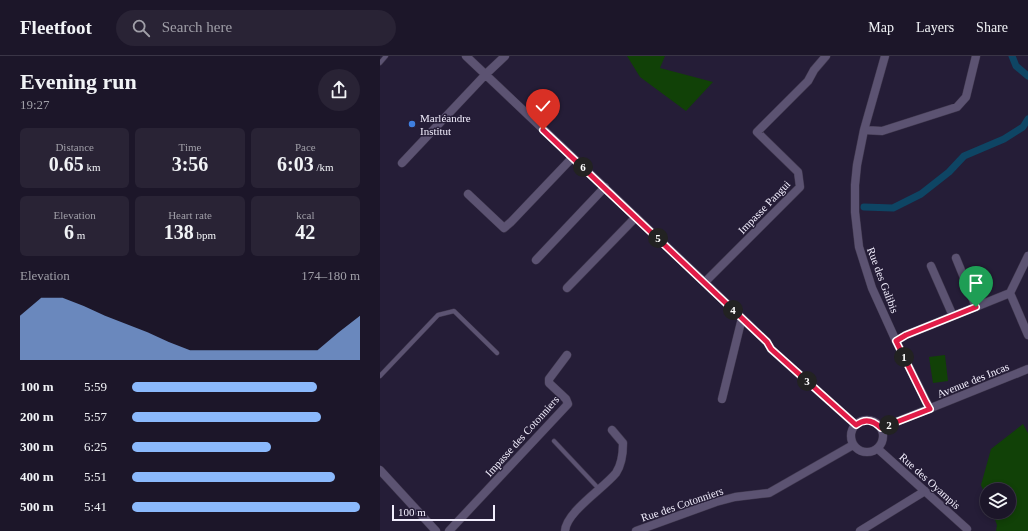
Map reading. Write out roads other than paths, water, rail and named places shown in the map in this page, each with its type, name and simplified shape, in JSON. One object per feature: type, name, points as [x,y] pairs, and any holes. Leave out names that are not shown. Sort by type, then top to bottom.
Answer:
[{"type":"street","points":[[466,56],[572,158],[707,284],[767,342],[771,349],[856,425]]},
{"type":"street","points":[[402,163],[486,74],[505,56]]},
{"type":"street","name":"Impasse Pangui","points":[[707,284],[800,188],[798,172],[757,132],[808,81],[814,70],[826,56]]},
{"type":"street","name":"Rue des Galibis","points":[[885,56],[864,130],[857,165],[855,212],[859,247],[872,288],[896,341],[930,409]]},
{"type":"street","points":[[864,130],[882,131],[957,107],[966,97],[976,56]]},
{"type":"street","points":[[468,194],[504,228],[572,158]]},
{"type":"street","points":[[536,260],[605,188]]},
{"type":"street","points":[[567,288],[636,217]]},
{"type":"street","points":[[896,341],[906,335],[1010,293],[1028,256]]},
{"type":"street","points":[[956,258],[976,307]]},
{"type":"street","points":[[931,266],[953,316]]},
{"type":"street","points":[[1010,293],[1028,335]]},
{"type":"street","points":[[722,399],[742,318]]},
{"type":"street","name":"Impasse des Cotonniers","points":[[449,531],[568,404],[566,399],[549,383],[549,379],[567,355]]},
{"type":"street","name":"Avenue des Incas","points":[[881,428],[1028,369]]},
{"type":"street","points":[[866,420],[872,421],[881,428],[883,437],[881,445],[878,449],[862,452],[853,445],[852,432],[856,425],[860,422],[866,420]]},
{"type":"street","points":[[565,531],[565,526],[572,516],[616,473],[621,463],[623,443],[612,430]]},
{"type":"street","name":"Rue des Cotonniers","points":[[636,531],[716,502],[735,497],[769,493],[853,445]]},
{"type":"street","name":"Rue des Oyampis","points":[[878,449],[967,529]]},
{"type":"street","points":[[380,470],[436,531]]},
{"type":"street","points":[[860,531],[925,491]]},
{"type":"lane","points":[[380,63],[386,56]]},
{"type":"lane","points":[[380,376],[438,315],[454,311],[497,353]]},
{"type":"lane","points":[[554,441],[599,488]]},
{"type":"waterway","points":[[1012,56],[1016,66],[1028,76]]},
{"type":"waterway","points":[[864,207],[893,208],[921,194],[949,172],[964,156],[1004,139],[1023,127],[1028,119]]},
{"type":"place","name":"Marléandre Institut","points":[[412,124]]}]
